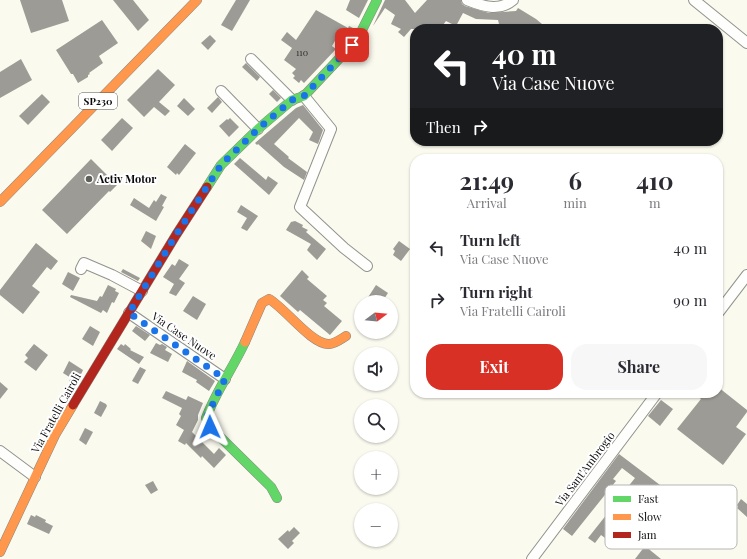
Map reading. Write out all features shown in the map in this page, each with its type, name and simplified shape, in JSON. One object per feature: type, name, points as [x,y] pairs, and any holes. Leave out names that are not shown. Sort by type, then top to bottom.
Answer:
[{"type":"street","name":"SP230","points":[[0,202],[198,0]]},
{"type":"street","name":"Via Fratelli Cairoli","points":[[0,552],[55,435],[176,235],[221,165],[258,129],[292,100],[304,96],[352,45],[361,32],[377,0]]},
{"type":"street","points":[[467,0],[481,5],[497,7],[507,5],[513,0]]},
{"type":"street","points":[[694,0],[723,24]]},
{"type":"street","points":[[723,24],[747,44]]},
{"type":"street","points":[[251,59],[292,100]]},
{"type":"street","points":[[221,91],[258,129]]},
{"type":"street","points":[[304,96],[331,129],[300,206],[344,248],[367,266]]},
{"type":"street","points":[[82,269],[84,263],[112,275],[142,291]]},
{"type":"street","points":[[723,306],[747,275]]},
{"type":"street","points":[[277,498],[271,487],[210,427],[206,418],[225,379],[235,363],[262,303],[269,299],[276,303],[316,340],[326,344],[335,343],[346,336]]},
{"type":"street","name":"Via Case Nuove","points":[[129,313],[225,379]]},
{"type":"street","name":"Via Sant'Ambrogio","points":[[532,559],[653,398]]},
{"type":"street","points":[[0,451],[35,477]]},
{"type":"building","points":[[20,0],[62,0],[69,21],[31,33]]},
{"type":"building","points":[[113,0],[133,0],[149,20],[138,31]]},
{"type":"building","points":[[236,0],[250,0],[232,31],[221,25]]},
{"type":"building","points":[[350,0],[368,0],[359,18],[346,10]]},
{"type":"building","points":[[385,0],[405,0],[415,13],[427,0],[461,0],[462,4],[465,6],[489,13],[516,11],[518,8],[542,24],[499,24],[498,20],[476,19],[463,13],[457,24],[452,24],[446,21],[444,24],[410,24],[410,30],[404,37],[398,32],[401,29],[391,24],[395,15],[385,8],[373,26]]},
{"type":"building","points":[[316,10],[348,28],[349,26],[353,28],[346,38],[339,34],[332,46],[336,49],[304,83],[301,80],[299,83],[293,78],[295,76],[292,73],[296,69],[284,60],[292,48],[281,40],[287,32],[296,40]]},
{"type":"building","points":[[102,20],[118,43],[99,56],[103,63],[89,73],[90,74],[88,77],[78,83],[56,50]]},
{"type":"building","points":[[210,35],[216,41],[208,50],[201,43]]},
{"type":"building","points":[[21,59],[32,80],[0,98],[0,72]]},
{"type":"building","points":[[246,63],[260,77],[257,81],[242,67]]},
{"type":"building","points":[[158,69],[175,85],[159,102],[170,111],[165,116],[154,107],[144,117],[127,100]]},
{"type":"building","points":[[273,90],[281,98],[277,102],[269,94]]},
{"type":"building","points":[[42,94],[50,102],[28,125],[19,116]]},
{"type":"building","points":[[218,97],[222,102],[212,113],[207,108]]},
{"type":"building","points":[[184,98],[195,109],[188,116],[177,106]]},
{"type":"building","points":[[303,105],[323,130],[318,144],[309,140],[313,132],[299,118],[274,144],[289,157],[288,158],[307,172],[304,180],[284,167],[255,143],[296,108]]},
{"type":"building","points":[[122,118],[133,128],[112,151],[101,140]]},
{"type":"building","points":[[230,118],[239,127],[229,137],[219,126]]},
{"type":"building","points":[[185,144],[196,153],[179,175],[177,173],[176,175],[167,167]]},
{"type":"building","points":[[240,158],[266,180],[268,176],[278,183],[269,195],[234,164]]},
{"type":"building","points":[[91,159],[117,185],[110,192],[109,191],[67,234],[42,210]]},
{"type":"building","points":[[161,194],[167,197],[162,206],[164,207],[156,221],[130,205],[134,198],[149,208],[154,200],[156,202]]},
{"type":"building","points":[[241,205],[258,216],[247,231],[241,228],[247,218],[237,212]]},
{"type":"building","points":[[295,221],[303,225],[302,227],[308,230],[306,232],[326,249],[317,260],[307,250],[311,244],[286,230],[291,222]]},
{"type":"building","points":[[146,231],[156,236],[151,249],[141,241]]},
{"type":"building","points":[[399,241],[410,249],[401,261],[393,255],[395,251],[393,249]]},
{"type":"building","points":[[36,243],[58,261],[51,270],[47,267],[32,286],[40,292],[23,314],[0,295],[0,290]]},
{"type":"building","points":[[179,259],[189,265],[179,279],[185,283],[176,296],[169,293],[174,284],[163,277],[172,264],[175,266]]},
{"type":"building","points":[[123,269],[140,278],[138,281],[121,272]]},
{"type":"building","points":[[302,270],[309,277],[307,279],[327,296],[323,300],[327,303],[324,306],[342,321],[330,335],[300,310],[298,312],[280,296]]},
{"type":"building","points":[[68,272],[80,278],[73,291],[62,284]]},
{"type":"building","points":[[108,285],[116,289],[115,291],[119,293],[114,303],[112,302],[107,313],[103,310],[101,313],[70,297],[71,295],[97,301],[100,296],[102,297]]},
{"type":"building","points":[[376,285],[388,293],[387,295],[370,295]]},
{"type":"building","points":[[193,296],[206,304],[197,320],[183,311]]},
{"type":"building","points":[[90,326],[100,332],[93,346],[82,339]]},
{"type":"building","points":[[136,326],[150,335],[145,341],[132,331]]},
{"type":"building","points":[[156,343],[167,347],[165,350],[172,354],[168,362],[150,353]]},
{"type":"building","points":[[34,344],[48,355],[36,371],[24,362],[28,358],[25,355]]},
{"type":"building","points":[[121,344],[124,346],[125,344],[131,349],[130,350],[144,357],[139,364],[117,349]]},
{"type":"building","points":[[69,361],[83,370],[76,385],[69,381],[71,378],[63,373]]},
{"type":"building","points":[[187,361],[215,381],[209,391],[196,382],[197,380],[182,372]]},
{"type":"building","points":[[140,367],[146,370],[138,384],[132,381]]},
{"type":"building","points":[[0,382],[8,389],[0,399]]},
{"type":"building","points":[[166,391],[186,400],[188,396],[203,403],[198,415],[198,420],[192,432],[214,454],[219,448],[226,455],[214,468],[186,443],[185,445],[178,441],[184,430],[176,425],[181,416],[179,414],[182,408],[162,398]]},
{"type":"building","points":[[723,391],[747,410],[736,427],[746,434],[723,465],[677,429],[701,399],[700,398],[723,398]]},
{"type":"building","points":[[661,400],[673,409],[660,426],[648,416]]},
{"type":"building","points":[[100,401],[107,406],[101,417],[94,413]]},
{"type":"building","points":[[85,428],[93,432],[86,445],[79,440]]},
{"type":"building","points":[[619,454],[660,485],[629,485],[635,478],[622,468],[613,479],[616,481],[613,485],[605,485],[605,495],[572,536],[563,529]]},
{"type":"building","points":[[153,481],[158,490],[151,494],[145,485]]},
{"type":"building","points":[[741,499],[747,504],[747,517],[737,508],[737,505]]},
{"type":"building","points":[[31,515],[35,517],[36,515],[46,520],[45,522],[53,526],[49,534],[27,524]]},
{"type":"building","points":[[605,517],[605,538],[601,535],[595,543],[588,538]]},
{"type":"building","points":[[294,527],[300,533],[292,541],[294,543],[288,549],[278,539]]},
{"type":"building","points":[[643,549],[649,549],[661,559],[635,559]]},
{"type":"traffic: fast","points":[[207,187],[221,165],[258,129],[292,100],[304,96],[352,45],[361,32],[377,0]]},
{"type":"traffic: fast","points":[[245,342],[206,418],[210,427],[271,487],[277,498]]},
{"type":"traffic: slow","points":[[0,202],[197,0]]},
{"type":"traffic: slow","points":[[245,342],[262,303],[269,299],[307,333],[322,343],[333,343],[346,336]]},
{"type":"traffic: slow","points":[[0,552],[55,435],[73,405]]},
{"type":"traffic: jam","points":[[73,405],[176,235],[207,187]]},
{"type":"place","name":"Activ Motor","points":[[89,179]]},
{"type":"route","points":[[210,427],[206,418],[225,379],[129,313],[176,235],[221,165],[258,129],[292,100],[304,96],[352,45]]}]
